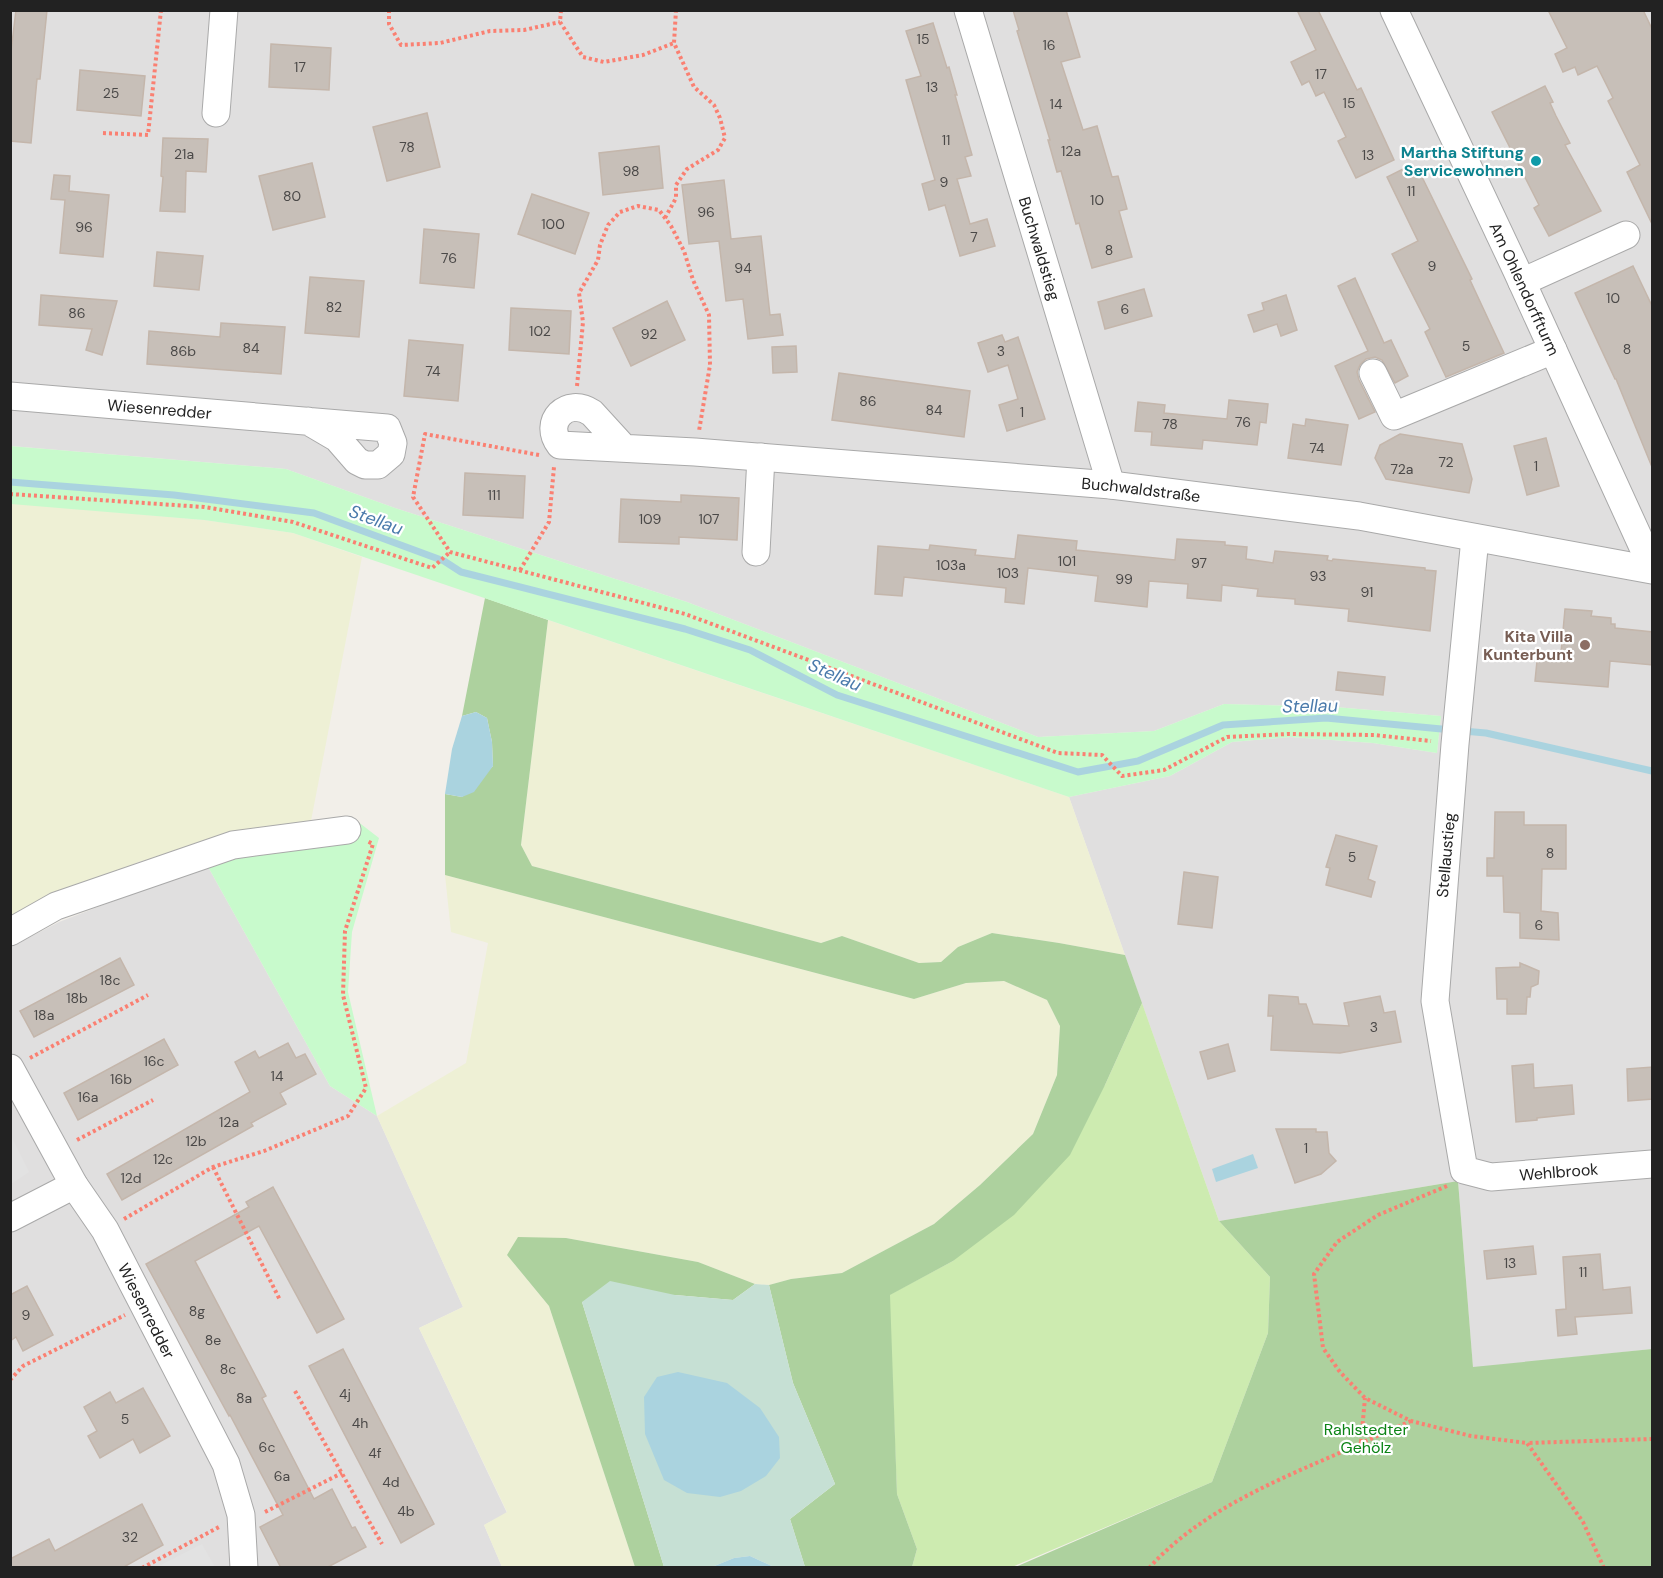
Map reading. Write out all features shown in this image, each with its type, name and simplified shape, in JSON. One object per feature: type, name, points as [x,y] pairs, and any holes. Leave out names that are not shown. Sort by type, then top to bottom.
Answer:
[{"type":"street","points":[[216,113],[224,10]]},
{"type":"street","name":"Buchwaldstieg","points":[[968,10],[1111,485]]},
{"type":"street","name":"Am Ohlendorffturm","points":[[1394,10],[1653,568]]},
{"type":"street","points":[[1522,282],[1626,235]]},
{"type":"street","points":[[1373,373],[1394,416],[1553,350]]},
{"type":"street","name":"Wiesenredder","points":[[10,396],[308,421]]},
{"type":"street","points":[[563,452],[555,438],[556,419],[564,411],[577,406],[592,413],[624,448]]},
{"type":"street","name":"Buchwaldstraße","points":[[563,452],[624,448],[695,452],[1111,485],[1359,516],[1653,568]]},
{"type":"street","points":[[756,552],[761,458]]},
{"type":"street","name":"Stellaustieg","points":[[1464,1170],[1435,1001],[1455,744],[1475,538]]},
{"type":"street","points":[[10,932],[56,906],[233,845],[347,830]]},
{"type":"street","name":"Wiesenredder","points":[[11,1068],[74,1185],[105,1230],[226,1464],[241,1520],[244,1568]]},
{"type":"street","name":"Wehlbrook","points":[[1464,1170],[1491,1177],[1653,1164]]},
{"type":"street","points":[[10,1218],[74,1185]]},
{"type":"path","points":[[103,133],[148,135],[161,10]]},
{"type":"path","points":[[389,10],[389,24],[401,45],[440,44],[490,31],[524,30],[560,22]]},
{"type":"path","points":[[561,10],[560,22],[583,57],[604,62],[643,55],[674,43]]},
{"type":"path","points":[[665,218],[676,198],[676,185],[687,169],[718,150],[725,138],[714,105],[694,87],[674,43],[676,10]]},
{"type":"path","points":[[578,384],[582,322],[579,292],[598,260],[600,245],[608,225],[620,212],[638,206],[659,210],[684,251],[693,280],[709,315],[710,365],[695,452]]},
{"type":"path","points":[[520,570],[549,522],[563,452],[425,434],[413,497],[450,552],[685,614],[1058,753],[1102,755],[1122,776],[1164,770],[1227,737],[1288,734],[1374,735],[1455,744]]},
{"type":"path","points":[[10,494],[204,507],[293,522],[432,568],[450,552]]},
{"type":"path","points":[[105,1230],[213,1167],[264,1151],[348,1116],[366,1088],[343,995],[345,931],[373,844],[347,830]]},
{"type":"path","points":[[11,1068],[148,995]]},
{"type":"path","points":[[56,1151],[153,1100]]},
{"type":"path","points":[[213,1167],[280,1300]]},
{"type":"path","points":[[1464,1170],[1456,1182],[1378,1215],[1337,1242],[1314,1274],[1323,1348],[1340,1372],[1365,1398],[1411,1421],[1471,1436],[1527,1443],[1653,1439]]},
{"type":"path","points":[[10,1380],[23,1366],[144,1305]]},
{"type":"path","points":[[295,1391],[382,1544]]},
{"type":"path","points":[[1361,1443],[1365,1398]]},
{"type":"path","points":[[1149,1568],[1166,1548],[1238,1499],[1411,1421]]},
{"type":"path","points":[[1527,1443],[1583,1522],[1604,1568]]},
{"type":"path","points":[[142,1568],[342,1473]]},
{"type":"shaded area","points":[[10,11],[1652,11],[1652,1349],[1473,1368],[1458,1181],[1219,1221],[1069,797],[1170,776],[1232,742],[1291,737],[1373,743],[1437,753],[1441,716],[1335,707],[1224,704],[1154,731],[1038,737],[687,602],[395,508],[286,469],[11,446]]},
{"type":"shaded area","points":[[207,865],[330,1086],[377,1116],[463,1307],[419,1328],[507,1513],[484,1525],[502,1567],[11,1568],[11,947],[59,922]]},
{"type":"shaded area","points":[[11,1136],[29,1172],[10,1184]]},
{"type":"shaded area","points":[[202,1544],[215,1567],[157,1567]]},
{"type":"green space","points":[[10,446],[286,469],[395,508],[687,602],[1038,737],[1154,731],[1224,704],[1335,707],[1441,716],[1437,753],[1373,743],[1291,737],[1232,742],[1170,776],[1069,797],[293,533],[204,520],[11,504]]},
{"type":"green space","points":[[11,503],[204,520],[293,533],[362,557],[310,826],[224,841],[138,862],[11,923]]},
{"type":"green space","points":[[485,598],[548,620],[521,845],[532,866],[821,943],[842,936],[919,963],[941,962],[958,947],[992,933],[1125,955],[1142,1003],[1070,1155],[1014,1215],[953,1261],[890,1295],[897,1494],[917,1549],[912,1567],[805,1567],[790,1519],[835,1484],[793,1383],[769,1285],[791,1279],[842,1273],[934,1224],[980,1185],[1033,1134],[1057,1075],[1060,1026],[1047,1000],[1004,981],[966,983],[914,999],[445,875],[445,794],[462,797],[493,766],[492,742],[487,718],[476,712],[462,716]]},
{"type":"green space","points":[[548,620],[1069,797],[1125,955],[992,933],[958,947],[941,962],[919,963],[842,936],[821,943],[532,866],[521,845]]},
{"type":"green space","points":[[357,821],[379,838],[352,932],[348,992],[377,1116],[330,1086],[207,865]]},
{"type":"green space","points":[[445,875],[914,999],[966,983],[1004,981],[1047,1000],[1060,1026],[1057,1075],[1033,1134],[980,1185],[934,1224],[842,1273],[791,1279],[769,1285],[755,1284],[698,1262],[566,1238],[507,1255],[549,1306],[635,1567],[502,1567],[484,1525],[507,1512],[419,1328],[463,1307],[377,1116],[466,1063],[488,943],[451,932]]},
{"type":"green space","points":[[1142,1003],[1219,1221],[1270,1277],[1268,1333],[1212,1482],[1012,1567],[912,1567],[917,1549],[897,1494],[889,1295],[953,1261],[1105,1085]]},
{"type":"green space","name":"Rahlstedter Gehölz","points":[[1458,1181],[1473,1367],[1652,1349],[1652,1567],[1013,1568],[1212,1482],[1268,1333],[1270,1277],[1219,1221]]},
{"type":"green space","points":[[518,1237],[566,1238],[698,1262],[755,1284],[733,1300],[675,1295],[582,1302],[664,1567],[635,1567],[549,1306],[507,1255]]},
{"type":"green space","points":[[610,1281],[675,1295],[733,1300],[755,1284],[769,1285],[793,1383],[835,1484],[790,1519],[805,1567],[774,1567],[750,1556],[734,1558],[712,1567],[664,1567],[582,1302]]},
{"type":"water","points":[[476,712],[487,718],[492,742],[493,766],[474,792],[462,797],[445,794],[452,749],[462,716]]},
{"type":"water","points":[[1253,1154],[1258,1168],[1216,1182],[1212,1169]]},
{"type":"water","points":[[678,1372],[727,1383],[760,1408],[779,1437],[780,1458],[766,1476],[741,1491],[720,1497],[687,1493],[664,1480],[645,1434],[644,1397],[657,1377]]},
{"type":"water","points":[[750,1556],[774,1567],[712,1567],[734,1558]]},
{"type":"building","points":[[16,10],[47,10],[31,143],[10,141],[10,60]]},
{"type":"building","points":[[1013,10],[1066,10],[1080,57],[1061,62],[1083,130],[1097,126],[1112,177],[1118,176],[1127,209],[1119,211],[1132,257],[1092,268],[1079,223],[1076,224],[1061,171],[1057,172]]},
{"type":"building","points":[[1297,10],[1318,10],[1357,90],[1361,88],[1394,160],[1356,178],[1338,141],[1346,137],[1324,92],[1316,96],[1309,81],[1302,85],[1291,62],[1316,50]]},
{"type":"building","points":[[1548,10],[1643,10],[1653,31],[1653,226],[1627,172],[1640,165],[1608,101],[1613,98],[1597,66],[1578,75],[1575,67],[1563,72],[1555,54],[1567,48]]},
{"type":"building","points":[[933,23],[947,68],[949,67],[972,155],[965,157],[971,176],[957,179],[970,224],[987,219],[995,246],[960,256],[945,205],[929,210],[922,184],[935,180],[906,80],[921,76],[906,31]]},
{"type":"building","points":[[271,44],[331,48],[329,90],[269,87]]},
{"type":"building","points":[[80,70],[145,76],[141,116],[77,110]]},
{"type":"building","name":"Martha Stiftung Servicewohnen","points":[[1545,86],[1553,102],[1550,103],[1570,143],[1565,145],[1601,211],[1549,236],[1534,208],[1539,205],[1492,112]]},
{"type":"building","points":[[427,113],[440,167],[387,181],[373,127]]},
{"type":"building","points":[[163,138],[208,139],[206,172],[186,171],[185,212],[160,211]]},
{"type":"building","points":[[659,146],[663,188],[603,195],[599,153]]},
{"type":"building","points":[[312,163],[325,217],[273,230],[259,176]]},
{"type":"building","points":[[1407,167],[1412,177],[1420,173],[1472,279],[1470,280],[1504,353],[1446,377],[1425,332],[1430,329],[1392,254],[1418,241],[1387,177]]},
{"type":"building","points":[[54,175],[70,176],[69,191],[109,195],[103,257],[60,253],[65,200],[51,199]]},
{"type":"building","points":[[724,180],[731,239],[761,236],[770,315],[780,314],[783,335],[748,339],[743,299],[726,301],[719,241],[689,244],[682,185]]},
{"type":"building","points":[[532,194],[589,213],[575,254],[518,234]]},
{"type":"building","points":[[424,229],[479,234],[474,288],[420,283]]},
{"type":"building","points":[[157,252],[203,256],[199,290],[154,286]]},
{"type":"building","points":[[1633,266],[1653,308],[1652,467],[1616,379],[1575,293]]},
{"type":"building","points":[[310,277],[364,281],[359,337],[305,333]]},
{"type":"building","points":[[1355,278],[1384,343],[1391,340],[1408,376],[1395,383],[1382,360],[1375,357],[1366,359],[1357,372],[1375,412],[1359,419],[1335,366],[1368,351],[1338,286]]},
{"type":"building","points":[[1144,289],[1152,316],[1105,329],[1098,302]]},
{"type":"building","points":[[41,295],[117,301],[102,355],[86,350],[92,329],[39,325]]},
{"type":"building","points":[[1286,295],[1297,330],[1281,336],[1277,324],[1254,332],[1248,315],[1264,310],[1262,303]]},
{"type":"building","points":[[667,301],[685,340],[631,366],[613,328]]},
{"type":"building","points":[[511,308],[571,311],[569,354],[509,350]]},
{"type":"building","points":[[221,323],[285,327],[281,374],[147,364],[149,331],[220,337]]},
{"type":"building","points":[[1002,335],[1005,342],[1018,337],[1045,419],[1007,431],[999,405],[1018,399],[1008,365],[988,372],[978,343]]},
{"type":"building","points":[[409,340],[463,345],[458,401],[404,396]]},
{"type":"building","points":[[796,346],[797,372],[773,373],[772,347]]},
{"type":"building","points":[[839,373],[970,391],[964,437],[832,420]]},
{"type":"building","points":[[1229,400],[1268,404],[1266,423],[1260,422],[1257,445],[1203,440],[1202,449],[1151,445],[1152,432],[1135,431],[1138,402],[1165,405],[1164,413],[1227,419]]},
{"type":"building","points":[[1306,419],[1348,425],[1341,465],[1288,458],[1293,424],[1305,426]]},
{"type":"building","points":[[1400,434],[1462,444],[1472,479],[1469,493],[1386,479],[1375,458],[1380,445]]},
{"type":"building","points":[[1546,438],[1559,486],[1527,495],[1514,446]]},
{"type":"building","points":[[465,473],[525,476],[523,518],[463,515]]},
{"type":"building","points":[[681,495],[739,498],[737,540],[679,537],[679,544],[619,542],[621,499],[681,502]]},
{"type":"building","points":[[1018,535],[1077,541],[1076,550],[1175,560],[1177,539],[1225,542],[1225,545],[1247,547],[1246,559],[1273,563],[1275,551],[1328,556],[1327,560],[1332,561],[1333,559],[1425,568],[1425,570],[1436,571],[1430,631],[1348,621],[1349,609],[1295,604],[1295,599],[1257,596],[1258,589],[1222,585],[1221,601],[1187,598],[1188,584],[1149,581],[1147,607],[1095,601],[1098,576],[1028,568],[1024,604],[1005,602],[1006,588],[904,577],[902,596],[875,594],[878,546],[929,550],[930,545],[976,550],[975,555],[1015,559]]},
{"type":"building","name":"Kita Villa Kunterbunt","points":[[1565,609],[1592,611],[1591,616],[1611,618],[1611,624],[1615,624],[1615,628],[1653,632],[1653,665],[1610,661],[1608,687],[1535,681],[1538,651],[1561,653]]},
{"type":"building","points":[[1338,672],[1385,677],[1383,695],[1336,690]]},
{"type":"building","points":[[1495,812],[1524,812],[1524,825],[1566,825],[1566,869],[1542,869],[1541,911],[1558,913],[1559,940],[1520,938],[1520,913],[1504,912],[1503,876],[1487,876],[1487,858],[1494,858]]},
{"type":"building","points":[[1336,835],[1377,846],[1368,879],[1375,882],[1371,897],[1326,885],[1330,868],[1326,867]]},
{"type":"building","points":[[1184,872],[1218,877],[1212,928],[1178,924]]},
{"type":"building","points":[[120,958],[134,985],[34,1037],[20,1011]]},
{"type":"building","points":[[1520,963],[1539,971],[1538,984],[1531,987],[1530,997],[1527,997],[1526,1014],[1507,1014],[1507,999],[1497,999],[1496,968],[1520,967]]},
{"type":"building","points":[[1269,995],[1298,997],[1299,1004],[1306,1004],[1313,1024],[1349,1026],[1344,1003],[1380,996],[1384,1013],[1395,1011],[1401,1042],[1340,1053],[1271,1050],[1273,1016],[1268,1016]]},
{"type":"building","points":[[164,1039],[178,1065],[78,1120],[64,1093]]},
{"type":"building","points":[[288,1043],[296,1058],[305,1054],[316,1074],[280,1093],[286,1104],[251,1123],[253,1126],[122,1200],[107,1174],[250,1092],[235,1062],[255,1051],[259,1058]]},
{"type":"building","points":[[1228,1044],[1235,1071],[1208,1079],[1200,1052]]},
{"type":"building","points":[[1533,1064],[1534,1088],[1572,1085],[1574,1114],[1516,1122],[1512,1066]]},
{"type":"building","points":[[1653,1067],[1653,1099],[1628,1101],[1627,1069]]},
{"type":"building","points":[[1276,1129],[1316,1129],[1316,1132],[1327,1132],[1329,1153],[1336,1161],[1321,1174],[1295,1183]]},
{"type":"building","points":[[273,1187],[344,1319],[317,1333],[259,1226],[195,1261],[266,1396],[262,1398],[314,1499],[332,1489],[352,1528],[355,1527],[366,1547],[326,1568],[281,1568],[260,1527],[283,1515],[146,1264],[249,1207],[246,1202]]},
{"type":"building","points":[[1533,1246],[1536,1274],[1487,1279],[1484,1251]]},
{"type":"building","points":[[1600,1254],[1603,1290],[1630,1287],[1632,1313],[1575,1317],[1577,1334],[1558,1336],[1556,1310],[1566,1309],[1563,1257]]},
{"type":"building","points":[[27,1286],[53,1335],[23,1351],[16,1337],[10,1341],[10,1295]]},
{"type":"building","points":[[343,1349],[434,1524],[401,1543],[309,1366]]},
{"type":"building","points":[[143,1388],[170,1436],[140,1453],[133,1439],[100,1458],[88,1436],[97,1431],[84,1407],[110,1392],[116,1403]]},
{"type":"building","points":[[142,1504],[163,1545],[122,1568],[10,1568],[10,1559],[49,1539],[55,1551]]},
{"type":"waterway","name":"Stellau","points":[[10,482],[174,495],[314,513],[444,561],[461,572],[685,629],[750,650],[837,695],[1078,772],[1138,761],[1223,725],[1326,718],[1452,730]]},
{"type":"waterway","name":"Stellau","points":[[1463,731],[1486,733],[1652,771]]},
{"type":"place","name":"Martha Stiftung Servicewohnen","points":[[1536,161]]},
{"type":"place","name":"Kita Villa Kunterbunt","points":[[1585,645]]}]
